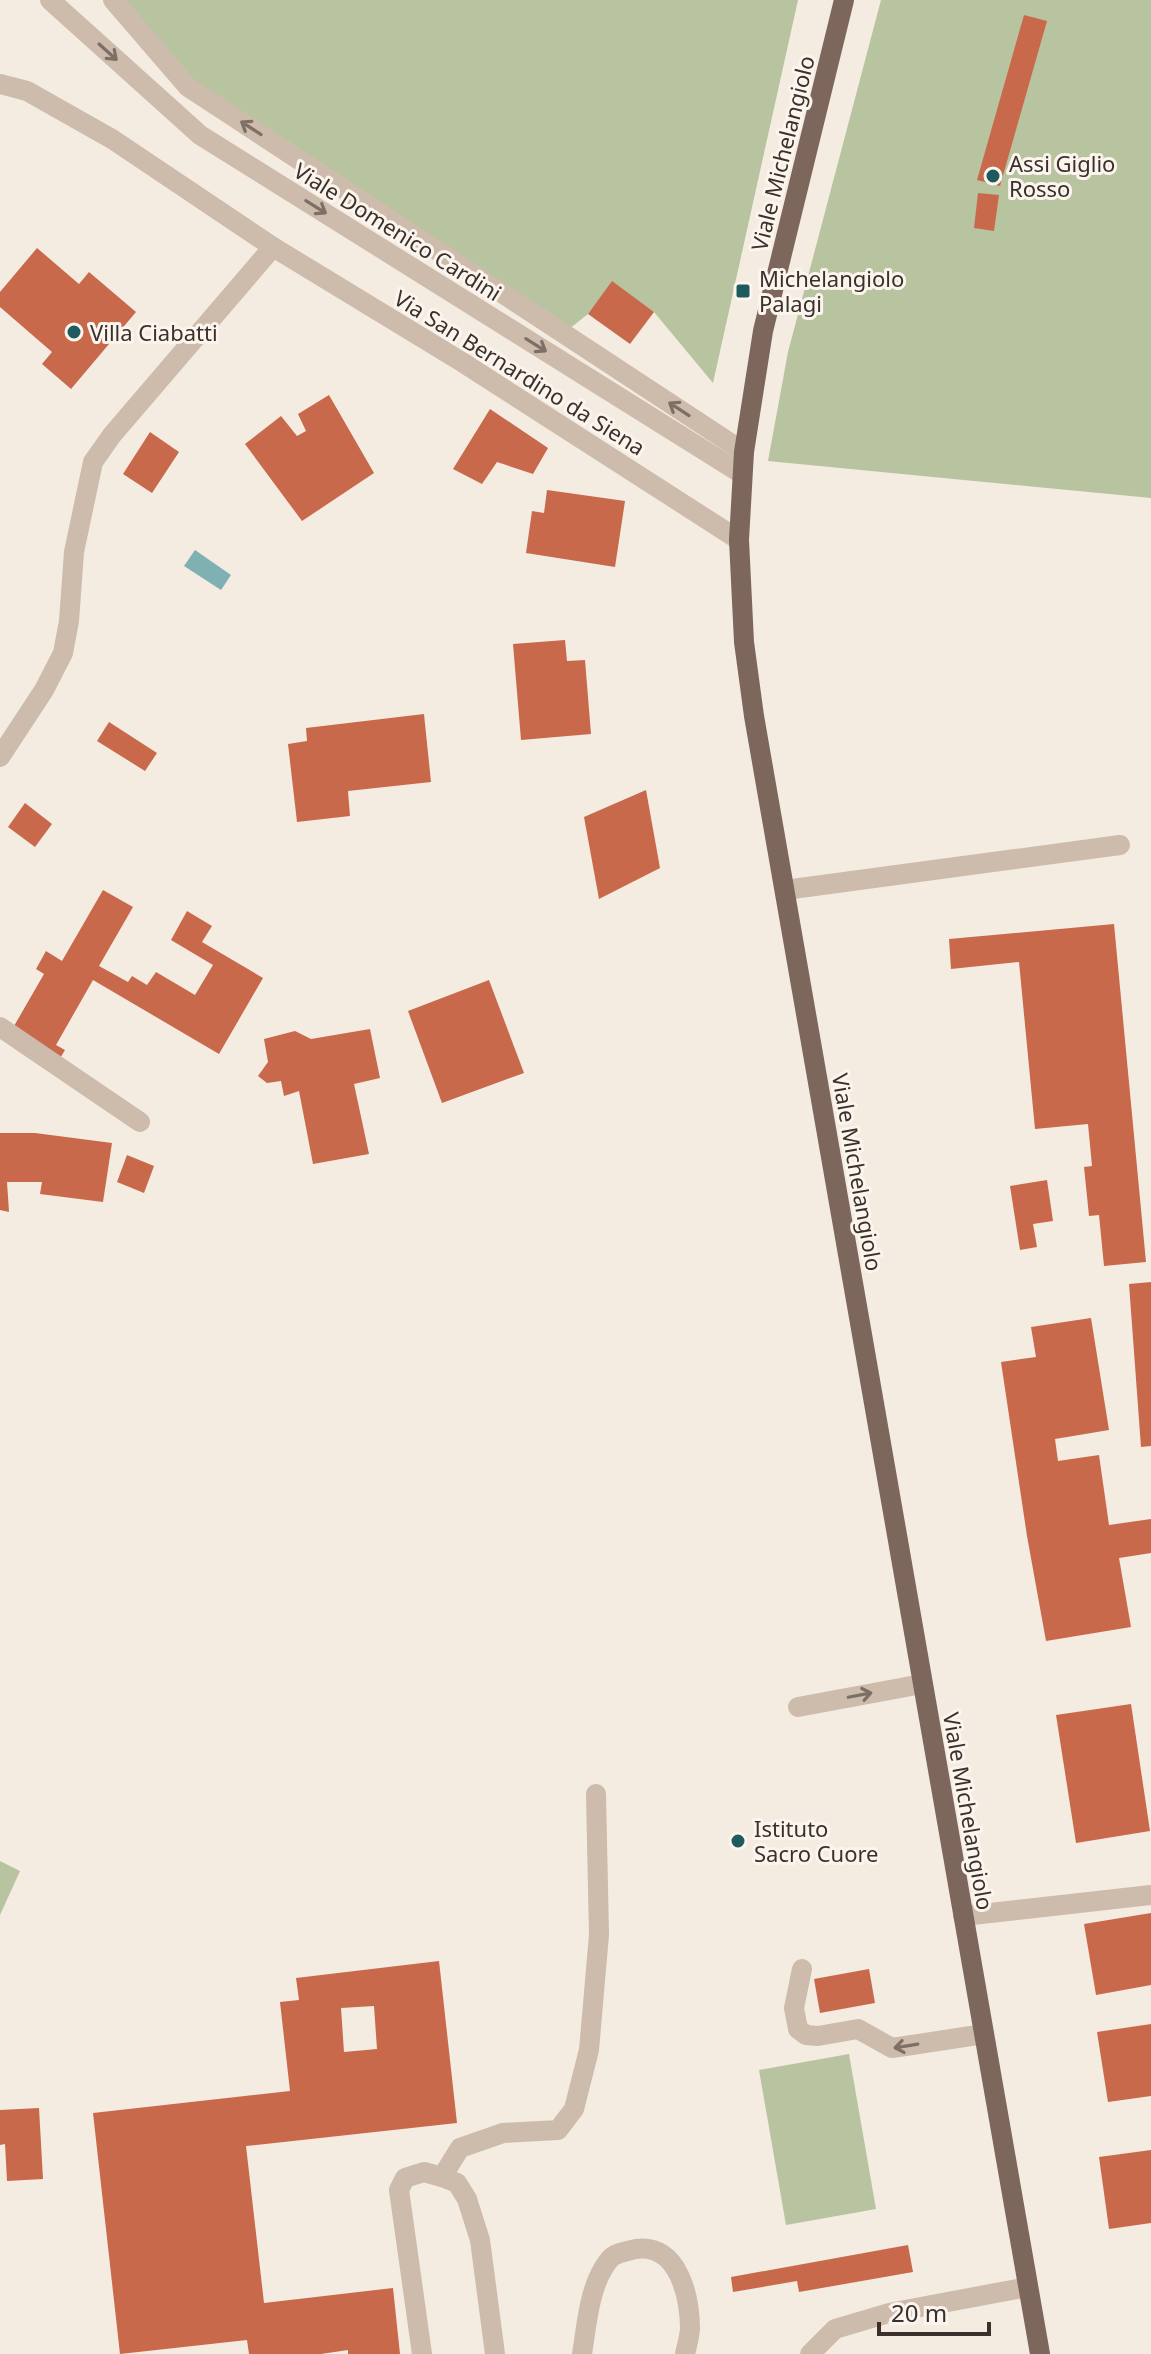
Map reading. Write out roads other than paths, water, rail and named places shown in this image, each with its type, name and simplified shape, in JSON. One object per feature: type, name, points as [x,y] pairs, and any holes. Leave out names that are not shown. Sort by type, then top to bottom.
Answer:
[{"type":"main road","name":"Viale Michelangiolo","points":[[844,0],[763,331],[744,452],[739,540],[744,642],[1040,2354]]},
{"type":"street","name":"Viale Domenico Cardini","points":[[50,0],[200,135],[742,474]]},
{"type":"street","name":"Viale Domenico Cardini","points":[[113,0],[188,87],[744,452]]},
{"type":"street","name":"Via San Bernardino da Siena","points":[[0,84],[27,91],[112,139],[273,247],[475,371],[739,540]]},
{"type":"street","points":[[0,757],[44,690],[63,653],[69,621],[74,552],[93,462],[112,435],[273,247]]},
{"type":"street","points":[[785,890],[1120,845]]},
{"type":"street","points":[[0,1027],[140,1122]]},
{"type":"street","points":[[798,1707],[922,1684]]},
{"type":"street","points":[[442,2177],[460,2148],[503,2133],[558,2130],[574,2109],[589,2050],[599,1935],[596,1794]]},
{"type":"street","points":[[963,1916],[1151,1895]]},
{"type":"street","points":[[802,1969],[794,2008],[798,2029],[806,2035],[858,2029],[892,2048],[984,2034]]},
{"type":"street","points":[[422,2354],[399,2190],[405,2178],[424,2172],[457,2183],[467,2199],[480,2240],[495,2354]]},
{"type":"street","points":[[582,2354],[598,2277],[611,2257],[645,2248],[662,2254],[676,2267],[686,2292],[690,2332],[685,2354]]},
{"type":"street","points":[[810,2354],[835,2329],[889,2313],[1028,2287]]},
{"type":"water","points":[[195,550],[231,575],[221,590],[184,566]]},
{"type":"place","name":"Assi Giglio Rosso","points":[[993,176]]},
{"type":"place","name":"Michelangiolo Palagi","points":[[743,291]]},
{"type":"place","name":"Villa Ciabatti","points":[[74,332]]},
{"type":"place","name":"Istituto Sacro Cuore","points":[[738,1841]]}]
